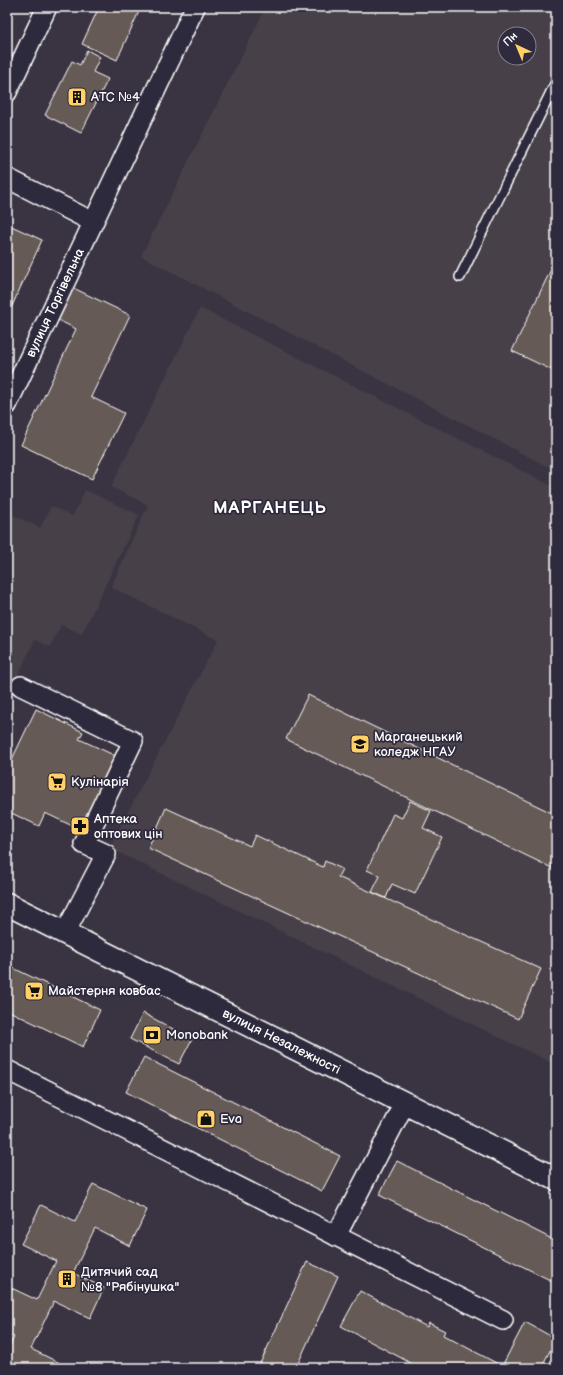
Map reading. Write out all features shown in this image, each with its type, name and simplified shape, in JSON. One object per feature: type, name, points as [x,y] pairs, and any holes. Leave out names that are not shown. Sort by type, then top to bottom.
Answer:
[{"type":"main road","name":"вулиця Незалежності","points":[[7,904],[556,1179]]},
{"type":"street","points":[[7,92],[47,7]]},
{"type":"street","name":"вулиця Торгівельна","points":[[7,404],[195,7]]},
{"type":"street","points":[[7,178],[93,222]]},
{"type":"street","points":[[21,686],[133,741],[84,844],[106,854],[65,933]]},
{"type":"street","points":[[7,1070],[503,1320]]},
{"type":"street","points":[[336,1236],[405,1103]]},
{"type":"lane","points":[[460,277],[556,82]]},
{"type":"shaded area","points":[[266,7],[556,7],[556,471],[141,256]]},
{"type":"shaded area","name":"Марганецький коледж НГАУ","points":[[200,308],[556,488],[556,1065],[109,848],[218,640],[111,587],[148,505],[111,487]]},
{"type":"shaded area","points":[[85,490],[139,515],[82,634],[61,625],[50,647],[35,640],[13,686],[7,683],[7,512],[40,528],[51,506],[73,516]]},
{"type":"building","points":[[99,7],[141,7],[117,60],[82,44]]},
{"type":"building","name":"АТС №4","points":[[87,50],[100,57],[93,72],[108,79],[81,133],[45,115],[72,61],[80,65]]},
{"type":"building","points":[[7,224],[42,240],[7,317]]},
{"type":"building","points":[[556,259],[556,372],[512,351]]},
{"type":"building","points":[[69,286],[130,315],[91,397],[124,413],[92,479],[21,445],[76,329],[54,318]]},
{"type":"building","points":[[308,695],[556,815],[556,870],[286,739]]},
{"type":"building","name":"Кулінарія","points":[[36,709],[83,732],[79,739],[118,757],[83,831],[45,813],[39,826],[7,811],[7,799],[9,795],[7,795],[7,770]]},
{"type":"building","points":[[410,801],[431,811],[423,828],[442,837],[415,894],[392,884],[386,898],[372,892],[380,876],[367,870],[393,814],[402,818]]},
{"type":"building","points":[[166,808],[250,846],[255,835],[323,867],[325,861],[342,869],[338,877],[541,969],[518,1019],[148,848]]},
{"type":"building","points":[[7,965],[100,1010],[83,1047],[7,1010]]},
{"type":"building","points":[[143,1013],[192,1039],[179,1064],[130,1039]]},
{"type":"building","points":[[144,1057],[340,1156],[322,1191],[126,1092]]},
{"type":"building","points":[[397,1161],[556,1241],[556,1283],[379,1195]]},
{"type":"building","name":"Дитячий сад №8 \"Рябінушка\"","points":[[93,1184],[147,1210],[130,1246],[95,1228],[73,1273],[104,1288],[90,1318],[54,1301],[31,1349],[66,1366],[65,1368],[7,1368],[7,1352],[14,1337],[7,1334],[7,1286],[37,1300],[56,1261],[21,1244],[41,1205],[75,1222]]},
{"type":"building","points":[[307,1262],[338,1276],[296,1368],[258,1368]]},
{"type":"building","points":[[360,1291],[427,1327],[429,1323],[445,1331],[443,1335],[502,1366],[525,1322],[556,1339],[541,1368],[420,1368],[341,1326]]},
{"type":"place","name":"АТС №4","points":[[77,97]]},
{"type":"place","name":"Марганецький коледж НГАУ","points":[[360,744]]},
{"type":"place","name":"Кулінарія","points":[[57,782]]},
{"type":"place","name":"Аптека оптових цін","points":[[80,826]]},
{"type":"place","name":"Майстерня ковбас","points":[[34,991]]},
{"type":"place","name":"Monobank","points":[[152,1035]]},
{"type":"place","name":"Eva","points":[[206,1119]]},
{"type":"place","name":"Дитячий сад №8 \"Рябінушка\"","points":[[67,1279]]},
{"type":"district","name":"МАРГАНЕЦЬ","points":[[270,508]]}]
